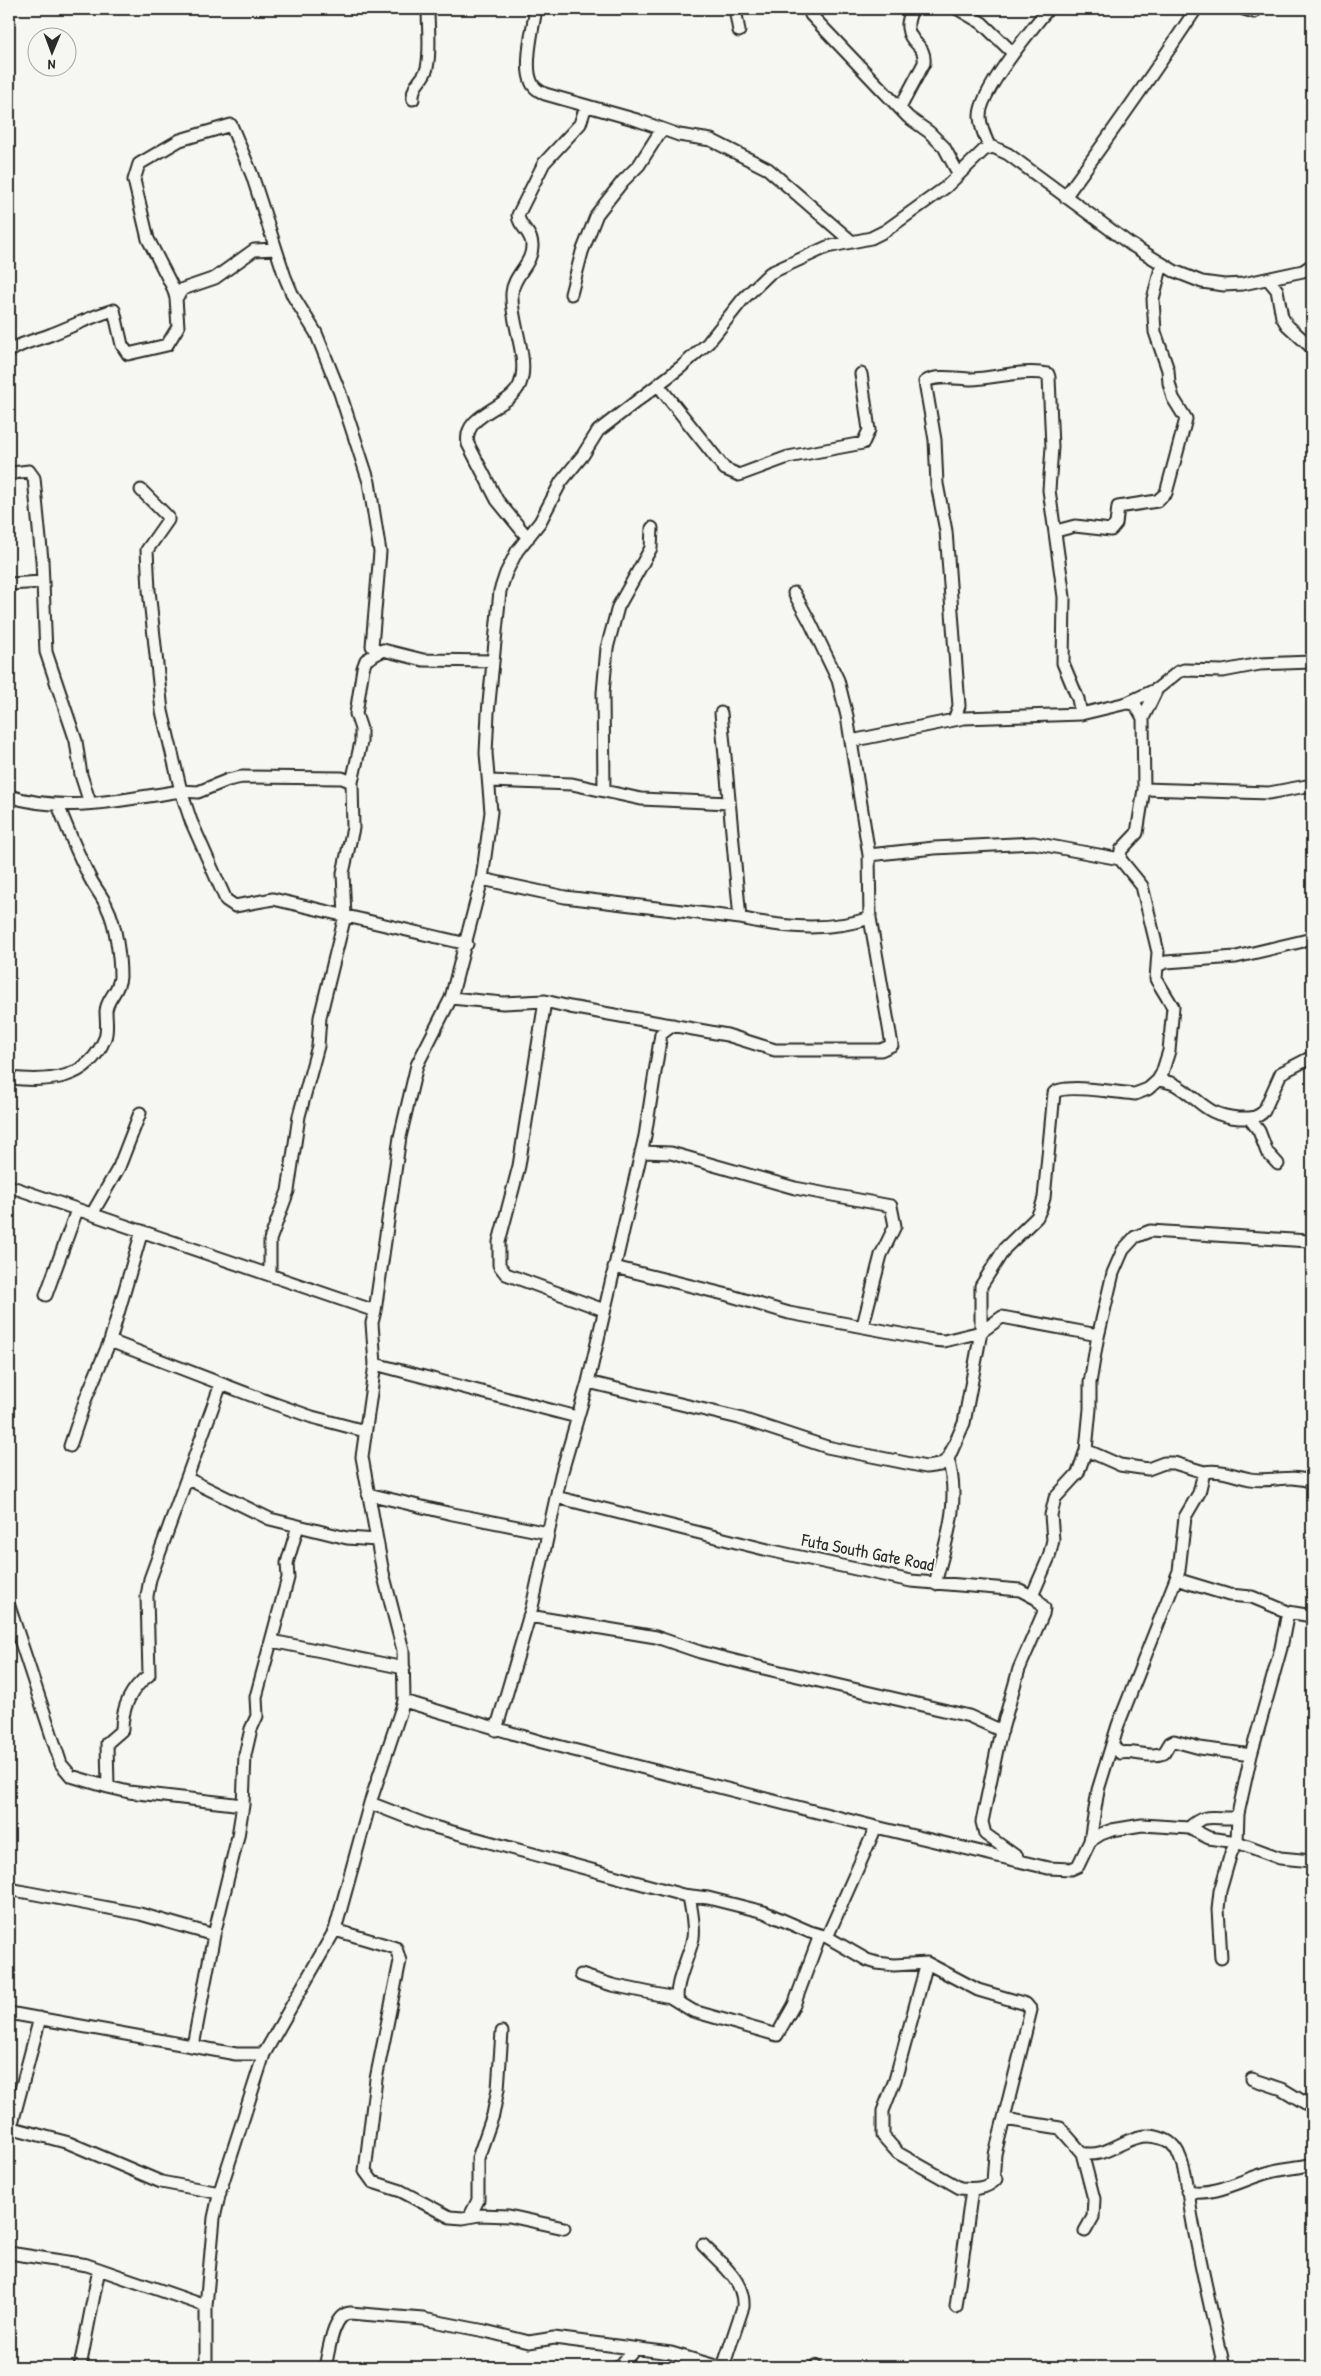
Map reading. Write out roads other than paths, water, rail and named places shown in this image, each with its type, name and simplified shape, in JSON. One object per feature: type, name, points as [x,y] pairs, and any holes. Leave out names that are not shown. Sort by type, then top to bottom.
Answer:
[{"type":"street","points":[[413,99],[414,87],[426,70],[429,37],[428,9]]},
{"type":"street","points":[[536,9],[528,67],[530,80],[535,88],[545,94],[679,135],[711,140],[756,161],[768,169],[852,242]]},
{"type":"street","points":[[734,9],[738,31]]},
{"type":"street","points":[[809,9],[811,15],[908,118],[929,132],[944,147],[958,173]]},
{"type":"street","points":[[900,108],[924,63],[924,56],[909,32],[912,9]]},
{"type":"street","points":[[958,9],[982,24],[1013,53]]},
{"type":"street","points":[[990,148],[983,132],[980,115],[983,101],[1013,53],[1048,9]]},
{"type":"street","points":[[1065,197],[1142,86],[1176,42],[1196,9]]},
{"type":"street","points":[[528,538],[496,500],[476,462],[466,437],[473,425],[482,416],[511,397],[519,386],[523,375],[512,309],[512,293],[513,284],[532,254],[532,242],[518,221],[518,215],[544,163],[580,124],[586,106]]},
{"type":"street","points":[[9,352],[18,346],[85,319],[114,310],[122,345],[128,354],[167,345],[177,332],[176,298],[148,239],[134,180],[136,170],[139,164],[180,140],[230,125],[252,175],[293,296],[316,333],[355,434],[369,482],[380,552],[371,643],[378,652],[383,650],[423,660],[493,661]]},
{"type":"street","points":[[571,294],[582,252],[597,214],[623,181],[639,165],[662,129]]},
{"type":"street","points":[[206,2367],[206,2306],[214,2218],[220,2193],[264,2054],[335,1930],[370,1803],[404,1701],[404,1668],[400,1632],[377,1540],[362,1457],[375,1364],[372,1322],[400,1137],[415,1072],[451,998],[482,879],[491,812],[490,781],[486,753],[500,591],[506,573],[517,551],[540,522],[561,482],[583,455],[598,432],[708,343],[743,299],[770,273],[827,247],[885,232],[946,187],[958,173],[990,148],[996,148],[1008,154],[1065,197],[1162,264],[1202,282],[1224,285],[1243,284],[1303,270],[1312,265]]},
{"type":"street","points":[[176,298],[180,291],[215,278],[254,250],[276,249]]},
{"type":"street","points":[[1056,531],[1075,526],[1110,530],[1116,524],[1118,507],[1157,501],[1166,493],[1186,420],[1173,398],[1168,370],[1155,332],[1153,298],[1162,264]]},
{"type":"street","points":[[1268,279],[1277,290],[1282,317],[1312,348]]},
{"type":"street","points":[[169,281],[193,285]]},
{"type":"street","points":[[658,385],[725,469],[740,474],[788,457],[863,443],[869,430],[861,374]]},
{"type":"street","points":[[954,720],[959,706],[946,531],[937,484],[932,414],[925,386],[927,380],[1009,374],[1048,374],[1052,447],[1049,490],[1064,597],[1063,663],[1078,699],[1081,714]]},
{"type":"street","points":[[9,470],[12,473],[29,471],[34,478],[46,652],[76,741],[82,775],[90,803]]},
{"type":"street","points":[[140,490],[168,517],[168,520],[147,550],[149,590],[162,711],[181,791],[212,871],[226,900],[230,905],[235,906],[273,899],[466,944]]},
{"type":"street","points":[[604,790],[603,693],[607,648],[618,607],[651,548],[652,528]]},
{"type":"street","points":[[9,584],[42,582]]},
{"type":"street","points":[[451,998],[503,1003],[544,1000],[727,1034],[775,1050],[804,1052],[888,1048],[892,1045],[870,918],[868,855],[851,741],[838,680],[794,593]]},
{"type":"street","points":[[270,1275],[270,1240],[288,1191],[299,1116],[318,1046],[318,1025],[345,916],[343,873],[353,828],[352,782],[361,742],[361,729],[356,714],[364,663],[383,650]]},
{"type":"street","points":[[851,741],[954,720],[1081,714],[1127,703],[1157,689],[1178,672],[1184,670],[1223,671],[1260,664],[1312,662]]},
{"type":"street","points":[[1120,859],[1121,850],[1134,839],[1137,833],[1144,789],[1143,718],[1157,689]]},
{"type":"street","points":[[1127,703],[1135,704],[1143,718]]},
{"type":"street","points":[[721,712],[740,918]]},
{"type":"street","points":[[9,796],[21,800],[58,805],[90,803],[181,791],[198,792],[234,778],[242,777],[342,778],[352,782]]},
{"type":"street","points":[[490,781],[572,784],[641,799],[729,803]]},
{"type":"street","points":[[1144,789],[1268,793],[1312,785]]},
{"type":"street","points":[[9,1078],[61,1078],[76,1072],[90,1060],[105,1037],[107,1006],[117,992],[120,980],[119,951],[108,908],[92,884],[58,805]]},
{"type":"street","points":[[588,1382],[739,1418],[827,1447],[926,1466],[940,1465],[948,1459],[964,1423],[981,1332],[980,1291],[984,1280],[1006,1248],[1037,1217],[1044,1198],[1054,1093],[1061,1089],[1073,1088],[1136,1094],[1148,1089],[1158,1080],[1169,1051],[1173,1014],[1170,1001],[1160,989],[1156,980],[1158,952],[1142,886],[1120,859],[1034,842],[934,848],[868,855]]},
{"type":"street","points":[[482,879],[565,897],[740,918],[768,924],[817,927],[856,923],[870,918]]},
{"type":"street","points":[[1156,966],[1166,962],[1236,957],[1312,939]]},
{"type":"street","points":[[544,1000],[519,1166],[499,1242],[499,1265],[506,1274],[604,1310]]},
{"type":"street","points":[[650,1021],[661,1034]]},
{"type":"street","points":[[496,1730],[529,1616],[556,1497],[588,1382],[641,1152],[657,1068],[661,1034],[673,1025]]},
{"type":"street","points":[[1158,1080],[1173,1084],[1206,1109],[1222,1116],[1250,1118],[1261,1115],[1281,1073],[1312,1057]]},
{"type":"street","points":[[92,1214],[119,1167],[140,1113]]},
{"type":"street","points":[[1250,1118],[1259,1131],[1267,1152],[1278,1164]]},
{"type":"street","points":[[641,1152],[671,1153],[795,1188],[891,1206],[894,1226],[881,1254],[863,1326]]},
{"type":"street","points":[[9,1186],[375,1311]]},
{"type":"street","points":[[46,1295],[76,1210]]},
{"type":"street","points":[[70,1446],[86,1398],[110,1341],[142,1231]]},
{"type":"street","points":[[1026,1862],[985,1834],[982,1822],[1002,1731],[1019,1669],[1043,1614],[1044,1608],[1032,1596],[1049,1557],[1053,1540],[1051,1515],[1055,1498],[1078,1473],[1086,1450],[1090,1409],[1090,1383],[1098,1335],[1118,1258],[1122,1250],[1142,1233],[1160,1231],[1309,1241]]},
{"type":"street","points":[[614,1267],[789,1312],[944,1341],[981,1332],[1002,1317],[1098,1335]]},
{"type":"street","points":[[110,1341],[312,1417],[365,1431]]},
{"type":"street","points":[[375,1364],[577,1417]]},
{"type":"street","points":[[108,1787],[107,1742],[122,1730],[124,1706],[135,1687],[149,1675],[147,1596],[150,1579],[222,1384]]},
{"type":"street","points":[[1086,1450],[1120,1465],[1148,1469],[1164,1463],[1174,1463],[1204,1472],[1225,1472],[1250,1479],[1290,1477],[1312,1482]]},
{"type":"street","points":[[935,1584],[952,1514],[954,1479],[948,1459]]},
{"type":"street","points":[[404,1701],[496,1730],[876,1827],[1059,1869],[1078,1866],[1090,1841],[1098,1790],[1118,1726],[1182,1561],[1184,1517],[1199,1493],[1204,1472]]},
{"type":"street","points":[[188,1479],[222,1494],[254,1513],[347,1538],[377,1540]]},
{"type":"street","points":[[368,1494],[448,1513],[548,1533]]},
{"type":"street","name":"Futa South Gate Road","points":[[556,1497],[768,1550],[911,1581],[1020,1590],[1032,1596]]},
{"type":"street","points":[[193,2046],[214,1935],[243,1805],[246,1755],[251,1728],[257,1716],[255,1701],[288,1578],[287,1563],[298,1526]]},
{"type":"street","points":[[1176,1579],[1229,1595],[1252,1597],[1288,1612],[1312,1616]]},
{"type":"street","points":[[9,1606],[61,1764],[71,1776],[129,1792],[243,1805]]},
{"type":"street","points":[[1221,1958],[1218,1910],[1220,1891],[1231,1853],[1238,1842],[1238,1814],[1251,1755],[1281,1648],[1288,1612]]},
{"type":"street","points":[[529,1616],[656,1637],[700,1652],[759,1667],[961,1714],[994,1726],[1002,1731]]},
{"type":"street","points":[[272,1641],[346,1658],[404,1668]]},
{"type":"street","points":[[1113,1746],[1120,1753],[1126,1752],[1152,1756],[1164,1753],[1170,1743],[1174,1741],[1200,1748],[1251,1755]]},
{"type":"street","points":[[370,1803],[427,1825],[689,1896],[708,1898],[764,1912],[854,1950],[867,1960],[894,1964],[927,1963],[986,1993],[1026,2004],[1031,2010],[995,2154],[993,2182],[996,2179],[993,2182],[985,2187],[960,2188],[898,2153],[883,2136],[883,2111],[895,2080],[927,1963]]},
{"type":"street","points":[[1189,1828],[1204,1818],[1211,1816],[1233,1818],[1238,1814]]},
{"type":"street","points":[[1090,1841],[1112,1830],[1142,1826],[1189,1828],[1209,1838],[1238,1842],[1280,1858],[1312,1861]]},
{"type":"street","points":[[581,1975],[612,1985],[626,1986],[670,1997],[693,2010],[777,2034],[794,2005],[823,1936],[876,1827]]},
{"type":"street","points":[[9,1889],[140,1914],[214,1935]]},
{"type":"street","points":[[678,2002],[676,1997],[693,1938],[694,1925],[689,1896]]},
{"type":"street","points":[[335,1930],[396,1948],[400,1961],[376,2079],[365,2171],[373,2182],[401,2191],[450,2217],[463,2218],[489,2215],[521,2217],[564,2228]]},
{"type":"street","points":[[9,2013],[236,2054],[264,2054]]},
{"type":"street","points":[[40,2018],[10,2127],[69,2143],[161,2182],[220,2193]]},
{"type":"street","points":[[470,2216],[478,2200],[478,2158],[497,2096],[502,2032]]},
{"type":"street","points":[[1252,2079],[1282,2089],[1312,2107]]},
{"type":"street","points":[[1005,2119],[1060,2128],[1082,2153],[1094,2199],[1093,2217],[1085,2231]]},
{"type":"street","points":[[1082,2153],[1099,2153],[1128,2142],[1136,2136],[1158,2137],[1172,2144],[1179,2154],[1187,2180],[1187,2191],[1224,2367]]},
{"type":"street","points":[[1187,2191],[1200,2194],[1224,2189],[1268,2172],[1312,2164]]},
{"type":"street","points":[[956,2307],[972,2189]]},
{"type":"street","points":[[478,2200],[489,2215]]},
{"type":"street","points":[[703,2245],[735,2278],[744,2297],[743,2307],[723,2367]]},
{"type":"street","points":[[9,2253],[99,2269],[206,2306]]},
{"type":"street","points":[[80,2367],[99,2269]]},
{"type":"street","points":[[325,2367],[337,2320],[345,2313],[423,2319],[529,2342],[554,2338],[671,2353],[719,2367]]},
{"type":"street","points":[[619,2367],[635,2349]]}]
